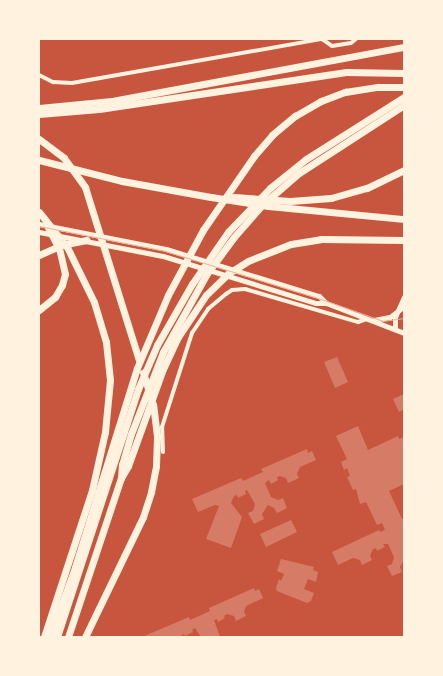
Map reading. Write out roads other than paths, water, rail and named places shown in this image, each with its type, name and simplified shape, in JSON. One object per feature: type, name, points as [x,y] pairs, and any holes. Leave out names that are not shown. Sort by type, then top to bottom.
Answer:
[{"type":"highway","points":[[39,108],[112,101],[404,47]]},
{"type":"highway","points":[[39,114],[99,108],[338,73],[404,72]]},
{"type":"highway","points":[[50,637],[75,567],[137,368],[170,290],[203,230],[254,156],[272,135],[295,116],[321,101],[345,92],[378,87],[404,87]]},
{"type":"highway","points":[[121,478],[122,465],[131,434],[160,358],[189,304],[225,248],[253,215],[291,180],[389,111],[404,96]]},
{"type":"highway","points":[[57,637],[138,389],[157,345],[192,284],[224,237],[258,199],[306,159],[389,111],[404,105]]},
{"type":"highway","points":[[39,140],[64,158],[86,187],[153,405],[160,454],[148,504],[85,637]]},
{"type":"highway","points":[[39,160],[128,183],[212,197],[298,209],[404,219]]},
{"type":"highway","points":[[212,197],[248,197],[290,201],[320,200],[367,188],[404,170]]},
{"type":"highway","points":[[39,212],[56,244],[64,269],[64,280],[60,290],[41,308]]},
{"type":"highway","points":[[39,212],[67,247],[94,302],[106,342],[110,380],[106,432],[92,490],[44,637]]},
{"type":"highway","points":[[68,637],[121,478],[128,466],[163,369],[178,337],[199,304],[222,280],[257,256],[303,241],[336,238],[404,240]]},
{"type":"highway","points":[[39,255],[61,245],[87,240]]},
{"type":"main road","points":[[39,224],[166,249],[319,296],[326,303]]},
{"type":"main road","points":[[39,232],[163,256],[316,303],[326,303],[404,333]]},
{"type":"main road","points":[[395,329],[396,314],[404,297]]},
{"type":"main road","points":[[371,319],[396,314],[404,306]]},
{"type":"street","points":[[39,75],[53,82],[72,83],[322,39],[332,46],[351,43],[356,39]]},
{"type":"street","points":[[160,454],[162,427],[192,333],[208,309],[232,290],[245,289],[358,322],[371,319]]},
{"type":"tram line","points":[[39,226],[165,251],[318,298],[383,321],[404,318]]}]
